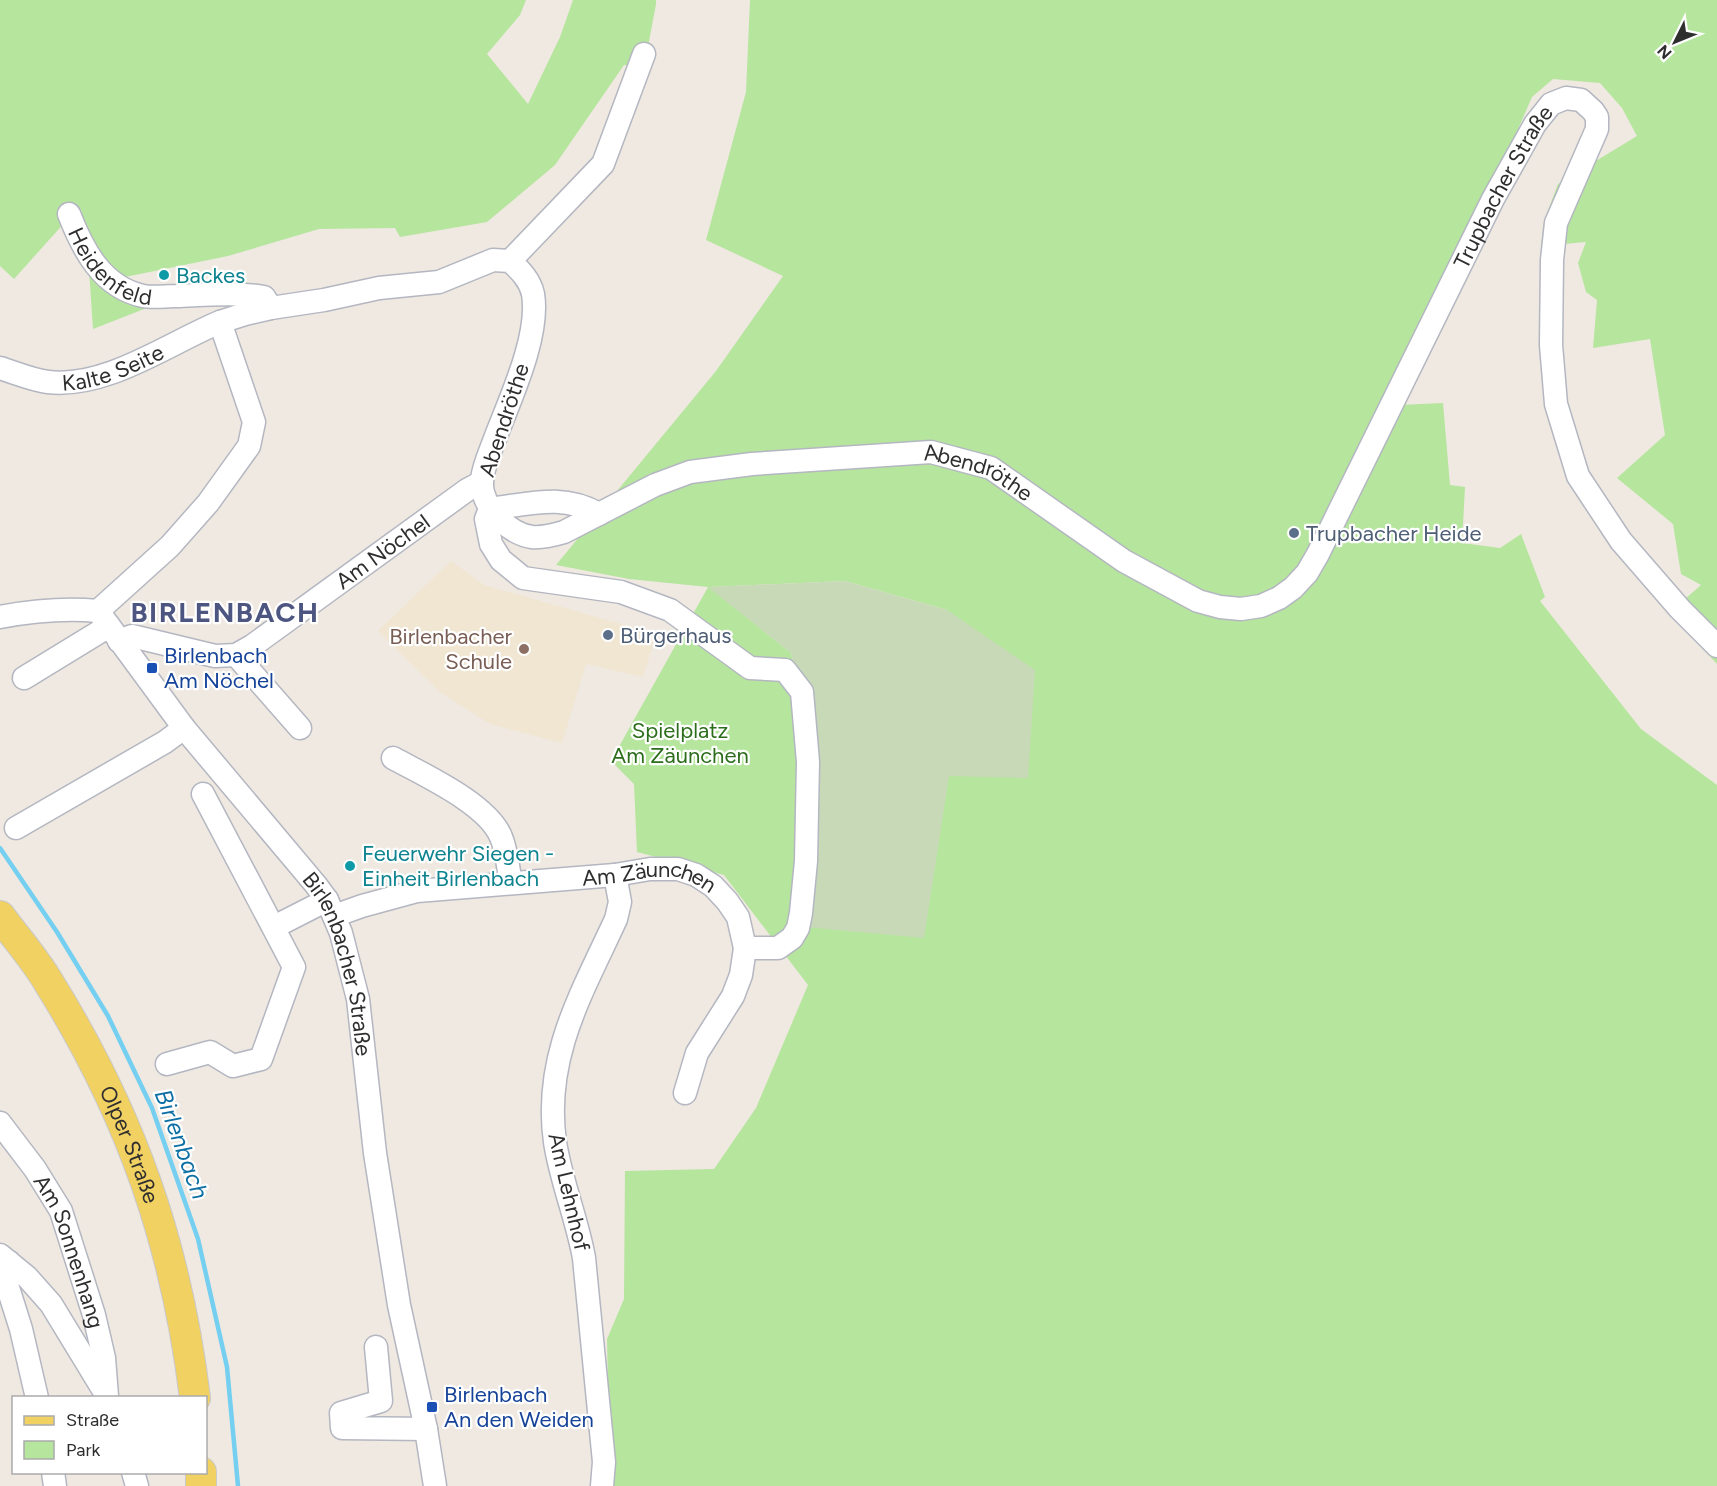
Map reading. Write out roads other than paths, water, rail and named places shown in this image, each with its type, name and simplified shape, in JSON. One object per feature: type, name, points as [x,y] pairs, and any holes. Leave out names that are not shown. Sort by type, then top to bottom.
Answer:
[{"type":"main road","name":"Olper Straße","points":[[0,916],[48,980],[90,1053],[125,1125],[155,1204],[177,1284],[195,1396]]},
{"type":"street","points":[[24,678],[109,626],[170,546],[208,503],[249,446],[254,422],[220,322],[271,308],[379,288],[439,282],[493,260],[510,261],[603,164],[644,54]]},
{"type":"street","name":"Trupbacher Straße","points":[[1261,606],[1280,598],[1293,588],[1318,554],[1493,199],[1535,124],[1551,104],[1566,98],[1581,100],[1593,111],[1597,117],[1597,129],[1556,223],[1552,260],[1551,345],[1556,404],[1578,476],[1621,541],[1680,609],[1717,646]]},
{"type":"street","name":"Heidenfeld","points":[[69,214],[95,266],[120,288],[145,297],[244,294],[264,297],[271,308]]},
{"type":"street","name":"Abendröthe","points":[[510,261],[524,274],[533,293],[534,313],[519,376],[487,461],[482,482],[490,509],[505,525],[518,533],[532,537],[548,537],[564,532],[655,485],[690,472],[752,464],[931,452],[991,468],[1124,561],[1198,601],[1220,607],[1241,609],[1261,606]]},
{"type":"street","name":"Kalte Seite","points":[[0,368],[49,382],[89,379],[124,368],[220,322]]},
{"type":"street","name":"Am Nöchel","points":[[236,655],[252,646],[467,490],[482,482]]},
{"type":"street","points":[[599,514],[588,507],[562,500],[490,509],[486,519],[491,543],[501,560],[523,578],[621,592],[670,610],[750,668],[786,670],[802,692],[808,790],[806,861],[798,928],[792,938],[778,948],[745,948]]},
{"type":"street","points":[[0,617],[30,612],[81,610],[132,636],[215,656],[236,655],[300,728]]},
{"type":"street","name":"Birlenbacher Straße","points":[[109,626],[184,728],[296,860],[331,908],[341,933],[358,999],[377,1165],[399,1305],[426,1429],[435,1486]]},
{"type":"street","points":[[16,828],[165,742],[184,728]]},
{"type":"street","points":[[393,758],[470,802],[489,817],[501,837],[511,883]]},
{"type":"street","points":[[167,1064],[210,1052],[233,1066],[261,1059],[294,967],[203,794]]},
{"type":"street","name":"Am Zäunchen","points":[[274,927],[331,908],[362,906],[417,891],[650,869],[678,869],[696,875],[713,886],[738,917],[745,948],[741,975],[733,996],[697,1053],[685,1093]]},
{"type":"street","name":"Am Lehnhof","points":[[602,1486],[604,1462],[584,1258],[555,1143],[552,1112],[558,1056],[564,1034],[616,919],[620,902],[615,874]]},
{"type":"street","name":"Am Sonnenhang","points":[[0,1123],[35,1169],[61,1211],[94,1315],[104,1359],[107,1396]]},
{"type":"street","points":[[4,1259],[27,1277],[51,1304],[106,1396]]},
{"type":"street","points":[[4,1259],[4,1275],[21,1329],[37,1396]]},
{"type":"street","points":[[376,1347],[381,1401],[341,1413],[342,1428],[426,1429]]},
{"type":"waterway","name":"Birlenbach","points":[[0,848],[57,932],[108,1016],[152,1108],[198,1239],[227,1367],[238,1486]]},
{"type":"place","name":"Backes","points":[[164,275]]},
{"type":"place","name":"Trupbacher Heide","points":[[1294,533]]},
{"type":"place","name":"Bürgerhaus","points":[[608,635]]},
{"type":"place","name":"Birlenbacher Schule","points":[[524,649]]},
{"type":"place","name":"Birlenbach Am Nöchel","points":[[152,668]]},
{"type":"place","name":"Feuerwehr Siegen - Einheit Birlenbach","points":[[350,866]]},
{"type":"place","name":"Birlenbach An den Weiden","points":[[432,1407]]},
{"type":"district","name":"BIRLENBACH","points":[[225,612]]},
{"type":"park label","name":"Spielplatz Am Zäunchen","points":[[680,742]]}]
